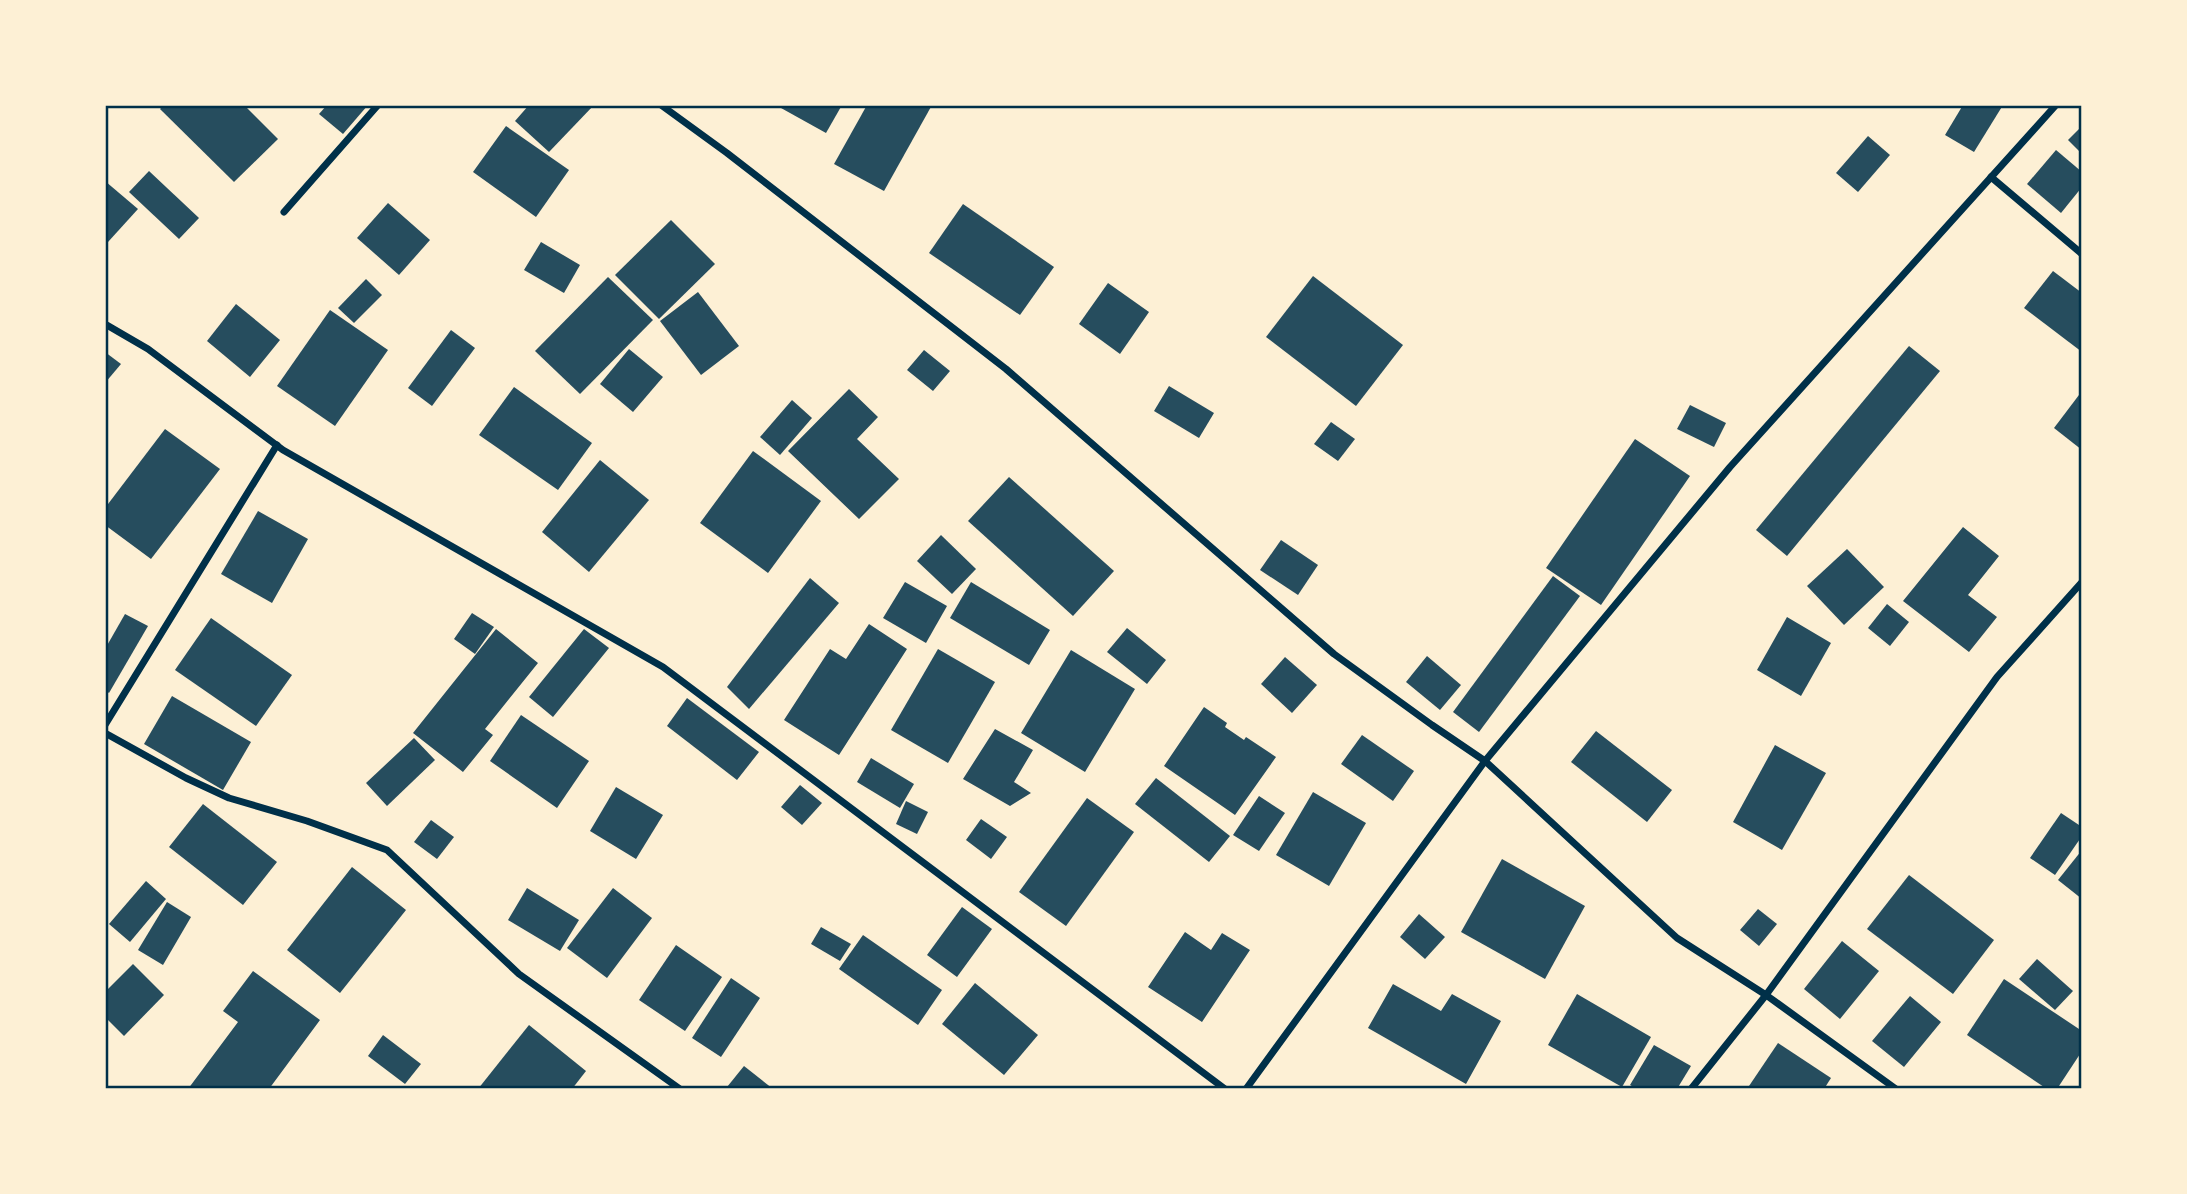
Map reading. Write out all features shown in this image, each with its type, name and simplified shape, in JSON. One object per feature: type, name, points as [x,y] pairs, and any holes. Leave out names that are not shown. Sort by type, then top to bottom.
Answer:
[{"type":"street","points":[[284,212],[378,105]]},
{"type":"street","points":[[661,105],[1006,369],[1334,654],[1485,761],[1677,938],[1766,995],[1896,1089]]},
{"type":"street","points":[[1245,1089],[1485,761],[1730,467],[2056,105]]},
{"type":"street","points":[[1991,177],[2082,254]]},
{"type":"street","points":[[105,324],[148,349],[277,445],[663,667],[1225,1089]]},
{"type":"street","points":[[105,725],[277,445]]},
{"type":"street","points":[[1690,1089],[1766,995],[1997,677],[2082,582]]},
{"type":"street","points":[[105,733],[186,778],[229,798],[307,821],[387,850],[519,974],[680,1089]]},
{"type":"building","points":[[164,105],[244,105],[278,139],[234,182],[160,109]]},
{"type":"building","points":[[327,105],[368,105],[343,134],[319,114]]},
{"type":"building","points":[[529,105],[594,105],[549,152],[515,121]]},
{"type":"building","points":[[782,105],[842,105],[826,133],[781,108]]},
{"type":"building","points":[[867,105],[932,105],[884,191],[834,164]]},
{"type":"building","points":[[1963,105],[2003,105],[1974,152],[1945,135]]},
{"type":"building","points":[[506,126],[569,170],[536,217],[473,172]]},
{"type":"building","points":[[2082,126],[2082,154],[2068,140]]},
{"type":"building","points":[[1868,136],[1890,155],[1858,192],[1836,173]]},
{"type":"building","points":[[2056,150],[2082,172],[2082,187],[2061,213],[2027,184]]},
{"type":"building","points":[[149,171],[199,218],[179,239],[129,192]]},
{"type":"building","points":[[105,181],[138,209],[108,242],[105,240]]},
{"type":"building","points":[[388,203],[430,240],[399,275],[357,238]]},
{"type":"building","points":[[963,204],[1054,267],[1020,315],[929,253]]},
{"type":"building","points":[[671,220],[715,264],[659,319],[615,275]]},
{"type":"building","points":[[541,242],[580,265],[564,293],[524,270]]},
{"type":"building","points":[[2053,271],[2082,293],[2082,352],[2024,308]]},
{"type":"building","points":[[1313,276],[1403,345],[1356,406],[1266,337]]},
{"type":"building","points":[[608,277],[653,320],[580,394],[535,351]]},
{"type":"building","points":[[366,279],[382,295],[354,323],[338,308]]},
{"type":"building","points":[[1108,283],[1149,312],[1120,354],[1079,324]]},
{"type":"building","points":[[698,292],[739,346],[701,375],[660,321]]},
{"type":"building","points":[[236,304],[280,340],[250,377],[207,341]]},
{"type":"building","points":[[330,310],[388,350],[335,426],[277,386]]},
{"type":"building","points":[[451,330],[475,348],[432,406],[408,388]]},
{"type":"building","points":[[1909,346],[1940,371],[1787,556],[1756,530]]},
{"type":"building","points":[[629,349],[663,377],[633,412],[600,384]]},
{"type":"building","points":[[924,350],[950,371],[933,391],[907,370]]},
{"type":"building","points":[[105,352],[121,364],[105,383]]},
{"type":"building","points":[[1169,386],[1214,413],[1199,438],[1154,411]]},
{"type":"building","points":[[514,387],[592,443],[558,490],[479,435]]},
{"type":"building","points":[[849,389],[878,417],[857,439],[899,479],[859,519],[788,451]]},
{"type":"building","points":[[2082,391],[2082,450],[2054,428]]},
{"type":"building","points":[[792,400],[812,418],[780,455],[760,437]]},
{"type":"building","points":[[1690,405],[1726,423],[1714,447],[1677,429]]},
{"type":"building","points":[[1331,422],[1355,439],[1338,461],[1314,444]]},
{"type":"building","points":[[165,429],[220,469],[151,559],[105,525],[105,508]]},
{"type":"building","points":[[1635,439],[1690,476],[1601,605],[1546,568]]},
{"type":"building","points":[[753,451],[821,501],[768,573],[700,523]]},
{"type":"building","points":[[600,460],[649,500],[589,572],[542,532]]},
{"type":"building","points":[[1009,477],[1114,571],[1073,616],[968,521]]},
{"type":"building","points":[[258,511],[308,539],[272,603],[221,574]]},
{"type":"building","points":[[1963,527],[1999,556],[1968,595],[1997,617],[1969,652],[1903,601]]},
{"type":"building","points":[[941,535],[976,569],[952,594],[917,561]]},
{"type":"building","points":[[1281,540],[1318,565],[1298,595],[1260,570]]},
{"type":"building","points":[[1847,549],[1884,587],[1844,625],[1807,586]]},
{"type":"building","points":[[1553,576],[1580,596],[1479,732],[1453,712]]},
{"type":"building","points":[[810,578],[839,603],[749,709],[727,687]]},
{"type":"building","points":[[905,582],[947,606],[926,643],[883,618]]},
{"type":"building","points":[[971,582],[1050,630],[1029,665],[950,618]]},
{"type":"building","points":[[1887,604],[1909,622],[1890,646],[1868,628]]},
{"type":"building","points":[[472,613],[494,627],[475,654],[454,639]]},
{"type":"building","points":[[125,614],[148,626],[109,693],[105,690],[105,649]]},
{"type":"building","points":[[1787,617],[1831,643],[1801,696],[1757,670]]},
{"type":"building","points":[[211,618],[292,675],[256,726],[175,670]]},
{"type":"building","points":[[869,624],[907,649],[839,755],[784,720],[830,649],[846,659]]},
{"type":"building","points":[[1127,628],[1166,660],[1147,684],[1107,652]]},
{"type":"building","points":[[496,629],[538,663],[485,729],[493,735],[463,772],[413,733]]},
{"type":"building","points":[[584,629],[609,648],[553,717],[529,697]]},
{"type":"building","points":[[938,649],[995,682],[948,763],[891,730]]},
{"type":"building","points":[[1071,650],[1135,689],[1085,772],[1021,733]]},
{"type":"building","points":[[1427,656],[1461,685],[1440,710],[1406,682]]},
{"type":"building","points":[[1285,657],[1317,685],[1292,713],[1261,684]]},
{"type":"building","points":[[172,696],[251,742],[223,790],[144,744]]},
{"type":"building","points":[[687,698],[759,752],[737,780],[667,726]]},
{"type":"building","points":[[1204,707],[1227,723],[1225,727],[1276,757],[1235,815],[1164,766]]},
{"type":"building","points":[[521,715],[589,761],[557,808],[490,761]]},
{"type":"building","points":[[995,729],[1033,750],[1014,782],[1031,793],[1010,806],[963,779]]},
{"type":"building","points":[[1596,731],[1672,790],[1647,822],[1571,762]]},
{"type":"building","points":[[1362,735],[1414,771],[1393,801],[1341,764]]},
{"type":"building","points":[[414,738],[435,760],[387,806],[366,783]]},
{"type":"building","points":[[1775,745],[1826,773],[1782,850],[1733,822]]},
{"type":"building","points":[[871,758],[914,784],[900,808],[857,782]]},
{"type":"building","points":[[1156,778],[1230,836],[1209,862],[1135,804]]},
{"type":"building","points":[[800,785],[822,803],[802,825],[781,807]]},
{"type":"building","points":[[616,787],[663,815],[636,859],[590,831]]},
{"type":"building","points":[[1313,792],[1366,823],[1329,886],[1276,855]]},
{"type":"building","points":[[1259,796],[1285,813],[1259,851],[1233,835]]},
{"type":"building","points":[[1087,798],[1134,832],[1066,926],[1019,892]]},
{"type":"building","points":[[906,801],[928,812],[917,834],[896,824]]},
{"type":"building","points":[[203,804],[277,862],[243,905],[169,847]]},
{"type":"building","points":[[2061,813],[2082,827],[2082,836],[2055,875],[2030,858]]},
{"type":"building","points":[[981,819],[1007,837],[991,859],[966,840]]},
{"type":"building","points":[[431,820],[454,837],[437,859],[414,842]]},
{"type":"building","points":[[2082,850],[2082,899],[2058,880]]},
{"type":"building","points":[[1502,859],[1585,906],[1545,979],[1461,932]]},
{"type":"building","points":[[352,867],[406,910],[340,993],[287,950]]},
{"type":"building","points":[[1909,875],[1994,940],[1953,994],[1867,929]]},
{"type":"building","points":[[146,881],[166,899],[130,942],[109,924]]},
{"type":"building","points":[[527,888],[579,920],[560,951],[508,920]]},
{"type":"building","points":[[613,888],[652,918],[607,978],[567,948]]},
{"type":"building","points":[[167,902],[191,917],[163,965],[138,950]]},
{"type":"building","points":[[962,907],[992,929],[957,977],[927,955]]},
{"type":"building","points":[[1758,909],[1777,924],[1759,946],[1740,930]]},
{"type":"building","points":[[1419,914],[1445,937],[1425,959],[1400,937]]},
{"type":"building","points":[[821,927],[851,944],[840,961],[811,944]]},
{"type":"building","points":[[1185,932],[1211,950],[1222,933],[1250,950],[1202,1022],[1148,987]]},
{"type":"building","points":[[863,935],[942,990],[918,1025],[839,969]]},
{"type":"building","points":[[1842,941],[1879,971],[1840,1019],[1804,989]]},
{"type":"building","points":[[676,945],[722,977],[685,1031],[639,1000]]},
{"type":"building","points":[[2037,959],[2073,991],[2055,1010],[2019,979]]},
{"type":"building","points":[[133,964],[164,995],[124,1036],[105,1017],[105,992]]},
{"type":"building","points":[[253,971],[320,1020],[269,1089],[188,1089],[238,1022],[223,1011]]},
{"type":"building","points":[[731,978],[760,998],[721,1057],[692,1038]]},
{"type":"building","points":[[2004,979],[2082,1031],[2082,1051],[2057,1089],[2047,1089],[1967,1035]]},
{"type":"building","points":[[975,983],[1038,1035],[1004,1075],[942,1024]]},
{"type":"building","points":[[1393,984],[1441,1011],[1452,994],[1501,1021],[1466,1084],[1368,1028]]},
{"type":"building","points":[[1577,994],[1651,1037],[1622,1087],[1548,1045]]},
{"type":"building","points":[[1910,996],[1941,1022],[1904,1067],[1872,1041]]},
{"type":"building","points":[[529,1025],[586,1071],[572,1089],[478,1089]]},
{"type":"building","points":[[383,1035],[421,1064],[405,1084],[368,1056]]},
{"type":"building","points":[[1778,1043],[1831,1078],[1824,1089],[1747,1089]]},
{"type":"building","points":[[1654,1045],[1691,1066],[1677,1089],[1637,1089],[1630,1085]]},
{"type":"building","points":[[744,1066],[773,1089],[729,1089],[727,1087]]}]
